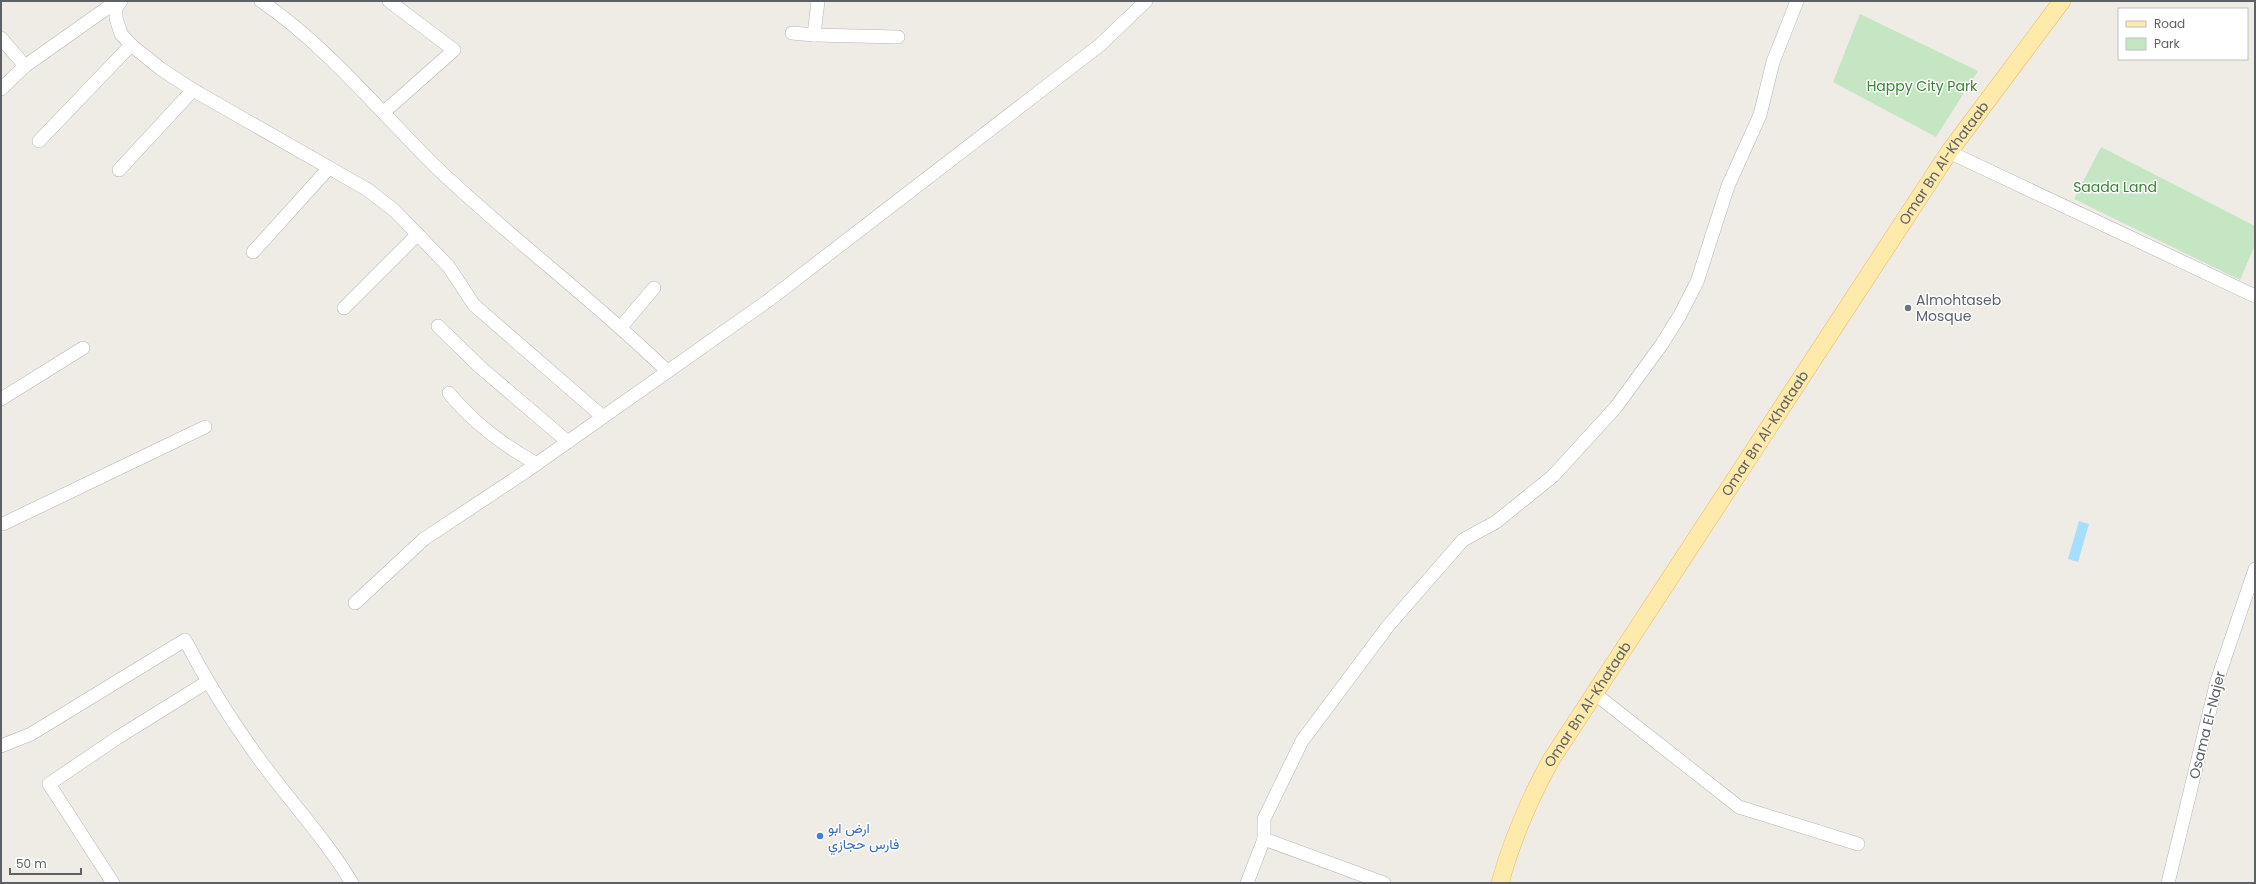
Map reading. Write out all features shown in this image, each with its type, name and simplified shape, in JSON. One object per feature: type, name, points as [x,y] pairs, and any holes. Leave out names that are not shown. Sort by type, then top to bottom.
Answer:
[{"type":"main road","name":"Omar Bn Al-Khataab","points":[[1500,883],[1509,848],[1551,760],[1949,152],[2062,1]]},
{"type":"street","points":[[1,90],[25,66],[117,1]]},
{"type":"street","points":[[121,1],[116,8],[116,18],[121,34],[131,45],[193,90],[368,190],[395,211],[448,267],[474,304],[602,417]]},
{"type":"street","points":[[261,1],[292,22],[318,45],[437,167],[621,327],[667,371]]},
{"type":"street","points":[[384,112],[454,50],[389,1]]},
{"type":"street","points":[[814,35],[818,1]]},
{"type":"street","points":[[354,603],[424,539],[537,464],[769,300],[1028,102],[1100,45],[1146,1]]},
{"type":"street","points":[[1247,883],[1264,840],[1264,819],[1302,741],[1388,626],[1463,540],[1496,522],[1553,476],[1616,407],[1662,344],[1680,315],[1697,282],[1728,186],[1760,116],[1773,62],[1797,1]]},
{"type":"street","points":[[792,33],[898,37]]},
{"type":"street","points":[[1,38],[25,66]]},
{"type":"street","points":[[39,141],[131,45]]},
{"type":"street","points":[[119,170],[193,90]]},
{"type":"street","points":[[1949,152],[2255,296]]},
{"type":"street","points":[[253,252],[329,168]]},
{"type":"street","points":[[344,308],[418,234]]},
{"type":"street","points":[[621,327],[654,288]]},
{"type":"street","points":[[438,326],[480,367],[568,442]]},
{"type":"street","points":[[1,399],[83,348]]},
{"type":"street","points":[[449,393],[465,413],[511,449],[537,464]]},
{"type":"street","points":[[4,524],[205,427]]},
{"type":"street","name":"Osama El-Najer","points":[[2168,883],[2217,680],[2255,569]]},
{"type":"street","points":[[1,746],[32,734],[186,640],[207,682],[252,750],[332,851],[352,883]]},
{"type":"street","points":[[113,883],[49,784],[117,738],[207,682]]},
{"type":"street","points":[[1594,693],[1739,807],[1858,844]]},
{"type":"street","points":[[1264,840],[1384,883]]},
{"type":"green space","name":"Happy City Park","points":[[1860,14],[1978,71],[1936,137],[1833,82]]},
{"type":"green space","name":"Saada Land","points":[[2101,147],[2255,226],[2255,245],[2240,280],[2074,199]]},
{"type":"water","points":[[2079,521],[2089,524],[2078,562],[2068,559]]},
{"type":"place","name":"Almohtaseb Mosque","points":[[1908,308]]},
{"type":"place","name":"ارض ابو فارس حجازي","points":[[820,836]]}]
